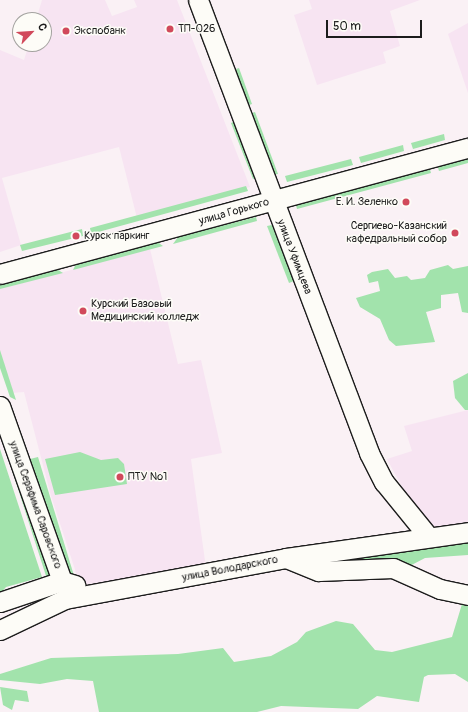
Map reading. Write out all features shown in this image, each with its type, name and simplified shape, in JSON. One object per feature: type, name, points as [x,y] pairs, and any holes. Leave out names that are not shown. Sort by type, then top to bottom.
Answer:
[{"type":"street","name":"улица Уфимцева","points":[[198,0],[369,453],[403,508],[427,535]]},
{"type":"street","name":"улица Горького","points":[[0,274],[468,148]]},
{"type":"street","name":"улица Серафима Саровского","points":[[0,406],[62,581]]},
{"type":"street","name":"улица Володарского","points":[[0,630],[65,599],[286,558],[427,535],[468,532]]},
{"type":"street","points":[[286,558],[319,571],[393,568],[440,589],[468,595]]},
{"type":"street","points":[[0,602],[62,581],[79,586],[88,595]]},
{"type":"shaded area","points":[[42,0],[105,0],[112,16],[137,7],[134,0],[177,0],[250,187],[137,218],[119,147],[2,178],[21,245],[0,252],[0,50],[24,60],[26,52],[52,52],[52,12],[38,12]]},
{"type":"shaded area","points":[[309,0],[420,0],[390,11],[400,46],[383,52],[386,63],[317,85],[294,15],[312,9]]},
{"type":"shaded area","points":[[468,23],[468,93],[448,34]]},
{"type":"shaded area","name":"ПТУ №1","points":[[150,249],[178,364],[201,360],[222,453],[191,459],[206,568],[80,585],[51,496],[24,392],[11,393],[0,353],[0,289]]},
{"type":"shaded area","points":[[468,410],[468,539],[432,543],[387,459],[412,451],[404,426]]},
{"type":"green space","points":[[239,68],[252,104],[246,106],[233,70]]},
{"type":"green space","points":[[255,112],[278,174],[271,175],[249,114]]},
{"type":"green space","points":[[237,120],[259,176],[253,179],[231,123]]},
{"type":"green space","points":[[444,134],[445,140],[413,149],[411,143]]},
{"type":"green space","points":[[403,145],[404,151],[361,163],[359,157]]},
{"type":"green space","points":[[468,156],[468,163],[439,171],[437,164]]},
{"type":"green space","points":[[351,159],[353,165],[287,182],[285,176]]},
{"type":"green space","points":[[429,166],[431,173],[297,209],[295,201]]},
{"type":"green space","points":[[246,186],[248,191],[91,234],[90,228]]},
{"type":"green space","points":[[256,217],[257,221],[173,244],[178,237]]},
{"type":"green space","points":[[272,225],[294,281],[289,283],[267,226]]},
{"type":"green space","points":[[82,229],[83,236],[22,251],[20,245]]},
{"type":"green space","points":[[156,241],[163,246],[73,270],[77,262]]},
{"type":"green space","points":[[448,265],[453,269],[468,266],[468,313],[462,312],[458,293],[441,295],[441,308],[426,312],[435,342],[396,346],[389,340],[380,319],[360,307],[356,298],[380,291],[378,281],[369,283],[367,275],[372,272],[388,269],[395,278],[407,276],[411,280],[425,278],[430,270]]},
{"type":"green space","points":[[55,268],[63,273],[0,289],[0,282]]},
{"type":"green space","points":[[0,350],[16,400],[10,397],[0,368]]},
{"type":"green space","points":[[468,373],[468,410],[465,410],[455,398],[453,381]]},
{"type":"green space","points":[[0,433],[54,577],[47,579]]},
{"type":"green space","points":[[0,449],[42,577],[6,587],[0,594]]},
{"type":"green space","points":[[80,452],[101,460],[118,458],[124,464],[127,484],[55,495],[45,459]]},
{"type":"green space","points":[[38,457],[75,579],[69,573],[56,544],[30,459]]},
{"type":"green space","points":[[468,539],[468,555],[425,558],[404,569],[306,563]]},
{"type":"green space","points":[[462,604],[468,605],[468,682],[455,674],[428,675],[424,677],[419,702],[377,696],[358,709],[281,706],[257,712],[99,712],[93,681],[67,679],[40,684],[0,680],[0,674],[51,658],[178,654],[223,648],[234,662],[271,656],[297,642],[306,632],[336,621],[353,624],[375,650],[392,652],[452,637]]},
{"type":"green space","points":[[0,687],[27,691],[29,702],[15,700],[12,710],[3,705]]},
{"type":"place","name":"ТП-026","points":[[170,29]]},
{"type":"place","name":"Экспобанк","points":[[66,31]]},
{"type":"place","name":"Е. И. Зеленко","points":[[406,202]]},
{"type":"place","name":"Сергиево-Казанский кафедральный собор","points":[[455,233]]},
{"type":"place","name":"Курск паркинг","points":[[76,236]]},
{"type":"place","name":"Курский Базовый Медицинский колледж","points":[[83,311]]},
{"type":"place","name":"ПТУ №1","points":[[120,477]]}]
